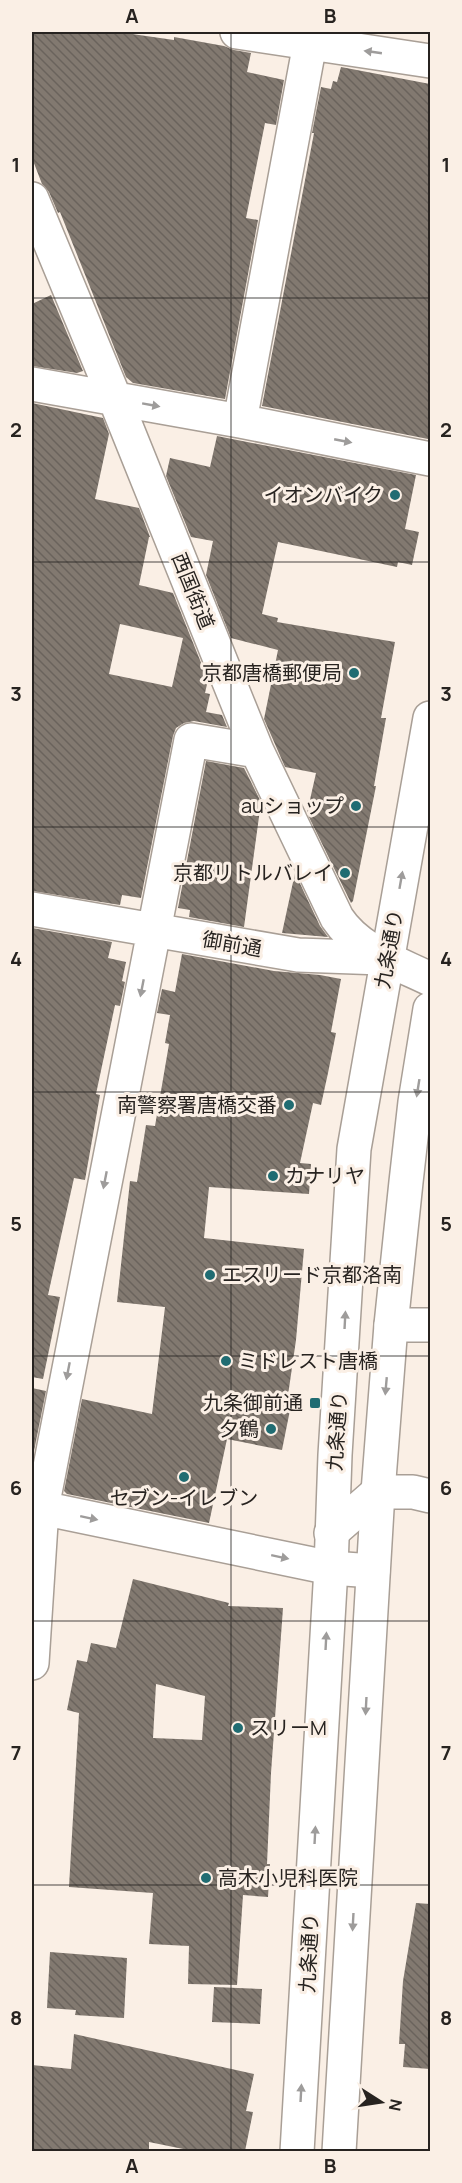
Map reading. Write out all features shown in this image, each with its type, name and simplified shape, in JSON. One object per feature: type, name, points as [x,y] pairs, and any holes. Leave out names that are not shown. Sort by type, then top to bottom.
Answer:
[{"type":"main road","points":[[237,32],[310,37],[430,61]]},
{"type":"main road","points":[[240,421],[310,37]]},
{"type":"main road","name":"西国街道","points":[[32,199],[257,751],[337,918],[357,942],[387,958]]},
{"type":"main road","points":[[32,384],[240,421],[430,459]]},
{"type":"main road","name":"九条通り","points":[[297,2151],[354,1149],[430,718]]},
{"type":"main road","points":[[32,1664],[37,1507],[191,740],[257,751]]},
{"type":"main road","name":"御前通","points":[[32,909],[298,955],[387,958],[430,979]]},
{"type":"main road","points":[[339,2151],[373,1571],[391,1325],[415,1102],[430,1009]]},
{"type":"main road","points":[[391,1325],[430,1325]]},
{"type":"main road","points":[[332,1533],[378,1492],[413,1492],[430,1496]]},
{"type":"main road","points":[[37,1507],[331,1568],[373,1571]]},
{"type":"building","points":[[32,32],[118,32],[174,40],[174,37],[224,46],[251,53],[247,72],[284,80],[276,125],[265,123],[246,218],[258,220],[225,399],[133,383],[126,377],[60,212],[58,213],[49,192],[42,184],[32,158]]},
{"type":"building","points":[[341,67],[430,84],[430,425],[428,439],[262,406],[321,87],[331,89],[333,81],[337,82]]},
{"type":"building","points":[[51,295],[83,371],[77,373],[32,366],[32,304]]},
{"type":"building","points":[[32,403],[103,418],[109,434],[95,499],[139,508],[150,537],[139,585],[173,593],[208,680],[205,693],[210,694],[206,712],[222,715],[227,727],[194,721],[176,728],[141,898],[122,895],[120,905],[32,891]],"holes":[[[120,624],[183,638],[172,687],[109,674]]]},
{"type":"building","points":[[217,436],[416,475],[405,529],[419,532],[412,565],[398,562],[397,567],[278,542],[262,614],[278,618],[277,622],[395,642],[381,718],[386,718],[374,786],[376,786],[351,903],[307,813],[316,773],[285,767],[264,719],[278,650],[231,638],[206,575],[213,541],[191,537],[166,476],[170,458],[210,467]]},
{"type":"building","points":[[206,761],[244,768],[261,802],[244,927],[189,917],[190,910],[178,908]]},
{"type":"building","points":[[295,873],[320,926],[328,937],[282,933]]},
{"type":"building","points":[[32,928],[112,942],[108,958],[126,962],[120,1006],[115,1005],[96,1094],[100,1095],[85,1180],[74,1178],[48,1295],[60,1297],[43,1379],[32,1377]]},
{"type":"building","points":[[182,954],[274,971],[341,979],[331,1032],[336,1033],[321,1105],[313,1103],[300,1163],[311,1164],[309,1194],[209,1187],[204,1238],[304,1249],[296,1340],[286,1409],[290,1410],[282,1450],[227,1439],[209,1523],[67,1494],[64,1491],[82,1399],[152,1414],[165,1307],[117,1302],[130,1181],[137,1182],[146,1125],[155,1126],[169,1044],[165,1043],[170,1015],[157,1013],[162,989],[175,992]]},
{"type":"building","points":[[32,1388],[46,1391],[34,1451],[32,1448]]},
{"type":"building","points":[[133,1579],[229,1603],[228,1606],[283,1608],[271,1773],[268,1897],[243,1895],[237,1985],[188,1984],[189,1946],[149,1944],[153,1893],[69,1887],[79,1713],[67,1710],[77,1660],[87,1662],[91,1643],[116,1648]],"holes":[[[156,1684],[205,1696],[202,1740],[153,1738]]]},
{"type":"building","points":[[416,1903],[430,1904],[430,2069],[403,2067],[405,2044],[399,2044],[403,1981]]},
{"type":"building","points":[[50,1952],[127,1958],[124,2018],[75,2015],[76,2010],[47,2008]]},
{"type":"building","points":[[214,1987],[262,1989],[260,2024],[212,2022]]},
{"type":"building","points":[[74,2034],[254,2074],[246,2111],[253,2112],[245,2151],[193,2151],[149,2142],[149,2151],[32,2149],[32,2065],[71,2069]]},
{"type":"place","name":"イオンバイク","points":[[395,495]]},
{"type":"place","name":"京都唐橋郵便局","points":[[354,673]]},
{"type":"place","name":"auショップ","points":[[356,806]]},
{"type":"place","name":"京都リトルバレイ","points":[[345,873]]},
{"type":"place","name":"南警察署唐橋交番","points":[[289,1105]]},
{"type":"place","name":"カナリヤ","points":[[273,1176]]},
{"type":"place","name":"エスリード京都洛南","points":[[210,1275]]},
{"type":"place","name":"ミドレスト唐橋","points":[[226,1361]]},
{"type":"place","name":"九条御前通","points":[[315,1403]]},
{"type":"place","name":"夕鶴","points":[[271,1429]]},
{"type":"place","name":"セブン-イレブン","points":[[184,1477]]},
{"type":"place","name":"スリーM","points":[[238,1728]]},
{"type":"place","name":"高木小児科医院","points":[[206,1878]]}]
